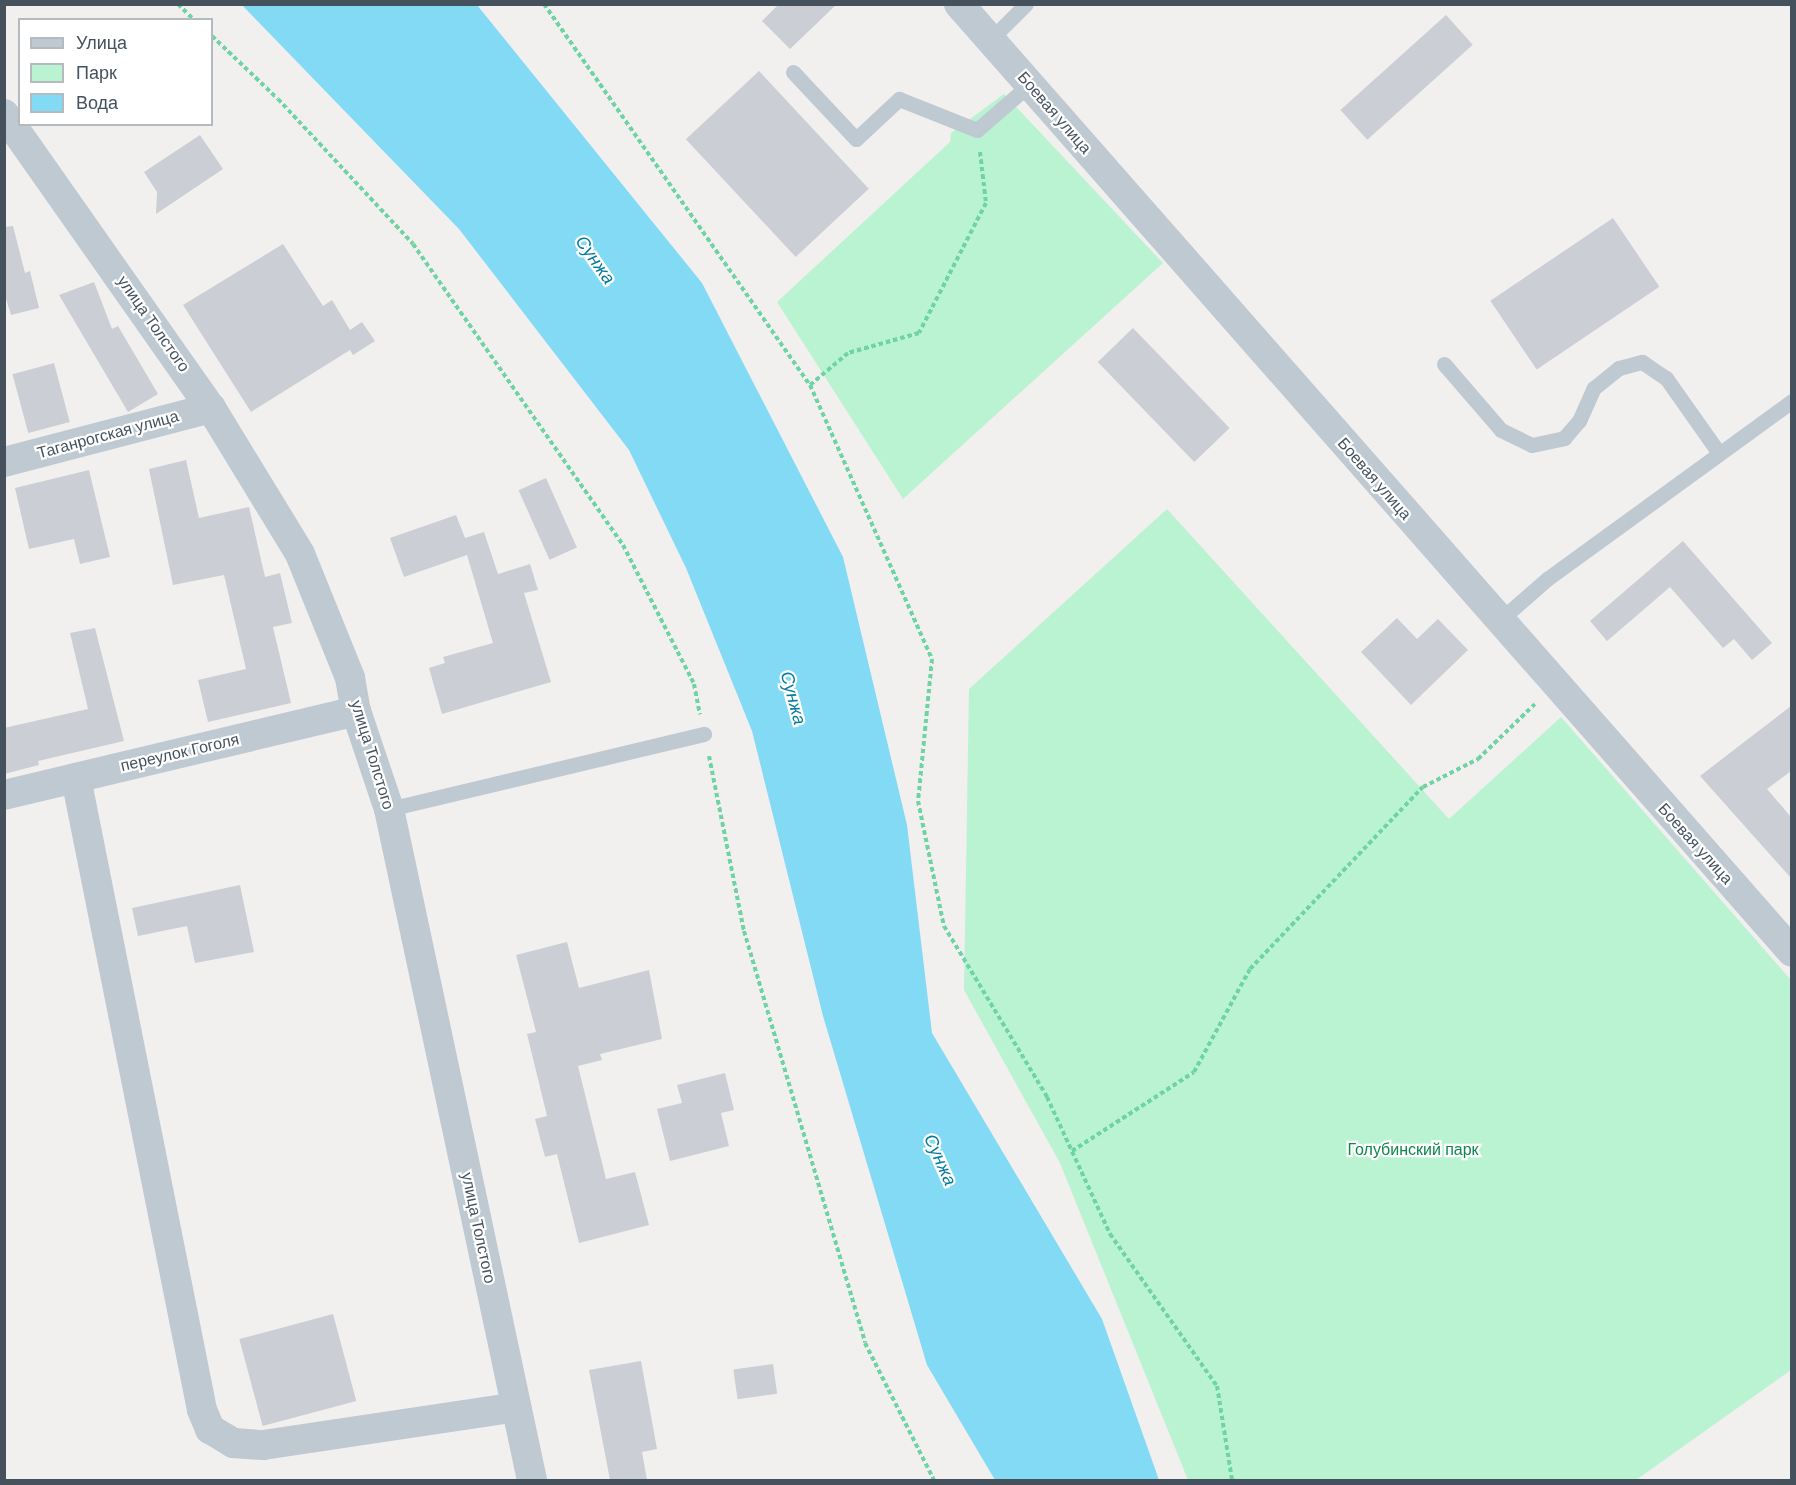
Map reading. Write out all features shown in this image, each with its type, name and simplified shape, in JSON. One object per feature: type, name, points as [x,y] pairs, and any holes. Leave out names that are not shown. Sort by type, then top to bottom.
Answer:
[{"type":"street","name":"Боевая улица","points":[[959,4],[1791,952]]},
{"type":"street","name":"улица Толстого","points":[[4,114],[211,408],[300,554],[350,678],[356,711],[389,809],[532,1480]]},
{"type":"street","name":"Таганрогская улица","points":[[6,454],[211,408]]},
{"type":"street","name":"переулок Гоголя","points":[[4,795],[356,711]]},
{"type":"street","points":[[76,778],[202,1410],[210,1429],[233,1443],[263,1445],[516,1407]]},
{"type":"lane","points":[[990,40],[1026,4]]},
{"type":"lane","points":[[794,72],[856,139],[899,99],[977,130],[1029,85]]},
{"type":"lane","points":[[1444,364],[1501,430],[1532,445],[1564,438],[1579,421],[1594,388],[1619,368],[1642,362],[1666,378],[1719,453]]},
{"type":"lane","points":[[1499,621],[1547,579],[1791,400]]},
{"type":"lane","points":[[389,809],[704,734]]},
{"type":"path","points":[[178,4],[192,18]]},
{"type":"path","points":[[544,4],[810,385],[932,658],[918,801],[944,926],[1047,1097],[1110,1234],[1217,1386],[1232,1480]]},
{"type":"path","points":[[213,37],[278,99],[413,244],[622,545],[694,684],[744,931],[866,1343],[934,1480]]},
{"type":"path","points":[[810,385],[848,353],[919,333],[986,203],[977,130]]},
{"type":"path","points":[[1072,1151],[1194,1072],[1250,969],[1423,787],[1478,759],[1555,685]]},
{"type":"green space","points":[[1004,94],[1163,263],[903,499],[777,302],[950,142],[951,133]]},
{"type":"green space","name":"Голубинский парк","points":[[1167,509],[1449,819],[1561,717],[1791,980],[1791,1370],[1636,1480],[1188,1480],[1060,1163],[964,990],[969,689]]},
{"type":"water","name":"Сунжа","points":[[242,5],[477,5],[702,283],[843,557],[907,825],[932,1033],[1102,1319],[1159,1480],[995,1480],[927,1365],[823,1016],[752,731],[686,568],[629,450],[459,229]]},
{"type":"building","points":[[779,4],[837,4],[790,49],[762,21]]},
{"type":"building","points":[[1446,15],[1473,45],[1367,140],[1340,110]]},
{"type":"building","points":[[759,71],[869,189],[796,257],[686,139]]},
{"type":"building","points":[[200,135],[223,169],[156,214],[157,192],[144,172]]},
{"type":"building","points":[[1613,218],[1659,287],[1537,370],[1490,301]]},
{"type":"building","points":[[13,226],[25,273],[30,271],[39,308],[11,315],[4,292],[4,227]]},
{"type":"building","points":[[283,244],[323,306],[332,300],[350,330],[362,322],[375,341],[353,355],[350,350],[251,412],[183,305]]},
{"type":"building","points":[[94,282],[112,329],[118,326],[158,394],[128,412],[59,295]]},
{"type":"building","points":[[1133,328],[1230,428],[1194,462],[1098,362]]},
{"type":"building","points":[[54,363],[70,422],[28,433],[12,374]]},
{"type":"building","points":[[186,460],[199,518],[249,507],[265,577],[280,573],[292,623],[273,627],[291,703],[208,722],[198,680],[246,669],[224,575],[173,585],[149,469]]},
{"type":"building","points":[[89,470],[110,557],[80,564],[74,539],[29,549],[15,488]]},
{"type":"building","points":[[546,478],[577,547],[550,560],[519,490]]},
{"type":"building","points":[[456,515],[465,538],[484,532],[498,574],[530,564],[538,590],[524,593],[551,682],[442,714],[429,668],[445,663],[443,657],[493,643],[467,555],[404,577],[390,538]]},
{"type":"building","points":[[1683,541],[1772,643],[1752,660],[1734,639],[1723,648],[1670,587],[1607,641],[1590,621]]},
{"type":"building","points":[[1397,618],[1417,639],[1438,619],[1468,650],[1411,705],[1361,652]]},
{"type":"building","points":[[95,628],[124,741],[38,761],[39,765],[4,774],[4,728],[88,709],[70,633]]},
{"type":"building","points":[[1791,706],[1791,771],[1767,789],[1791,817],[1791,878],[1700,776]]},
{"type":"building","points":[[240,885],[254,952],[195,963],[187,926],[138,936],[132,908]]},
{"type":"building","points":[[567,942],[579,988],[649,970],[662,1039],[600,1054],[602,1060],[578,1066],[606,1179],[635,1172],[649,1225],[579,1243],[557,1154],[545,1157],[535,1119],[547,1116],[527,1034],[536,1032],[516,955]]},
{"type":"building","points":[[725,1073],[734,1110],[721,1113],[729,1146],[670,1161],[657,1109],[682,1103],[677,1085]]},
{"type":"building","points":[[333,1314],[356,1401],[263,1426],[239,1339]]},
{"type":"building","points":[[641,1361],[657,1449],[642,1452],[647,1480],[610,1480],[589,1370]]},
{"type":"building","points":[[773,1364],[777,1394],[738,1399],[733,1370]]}]
